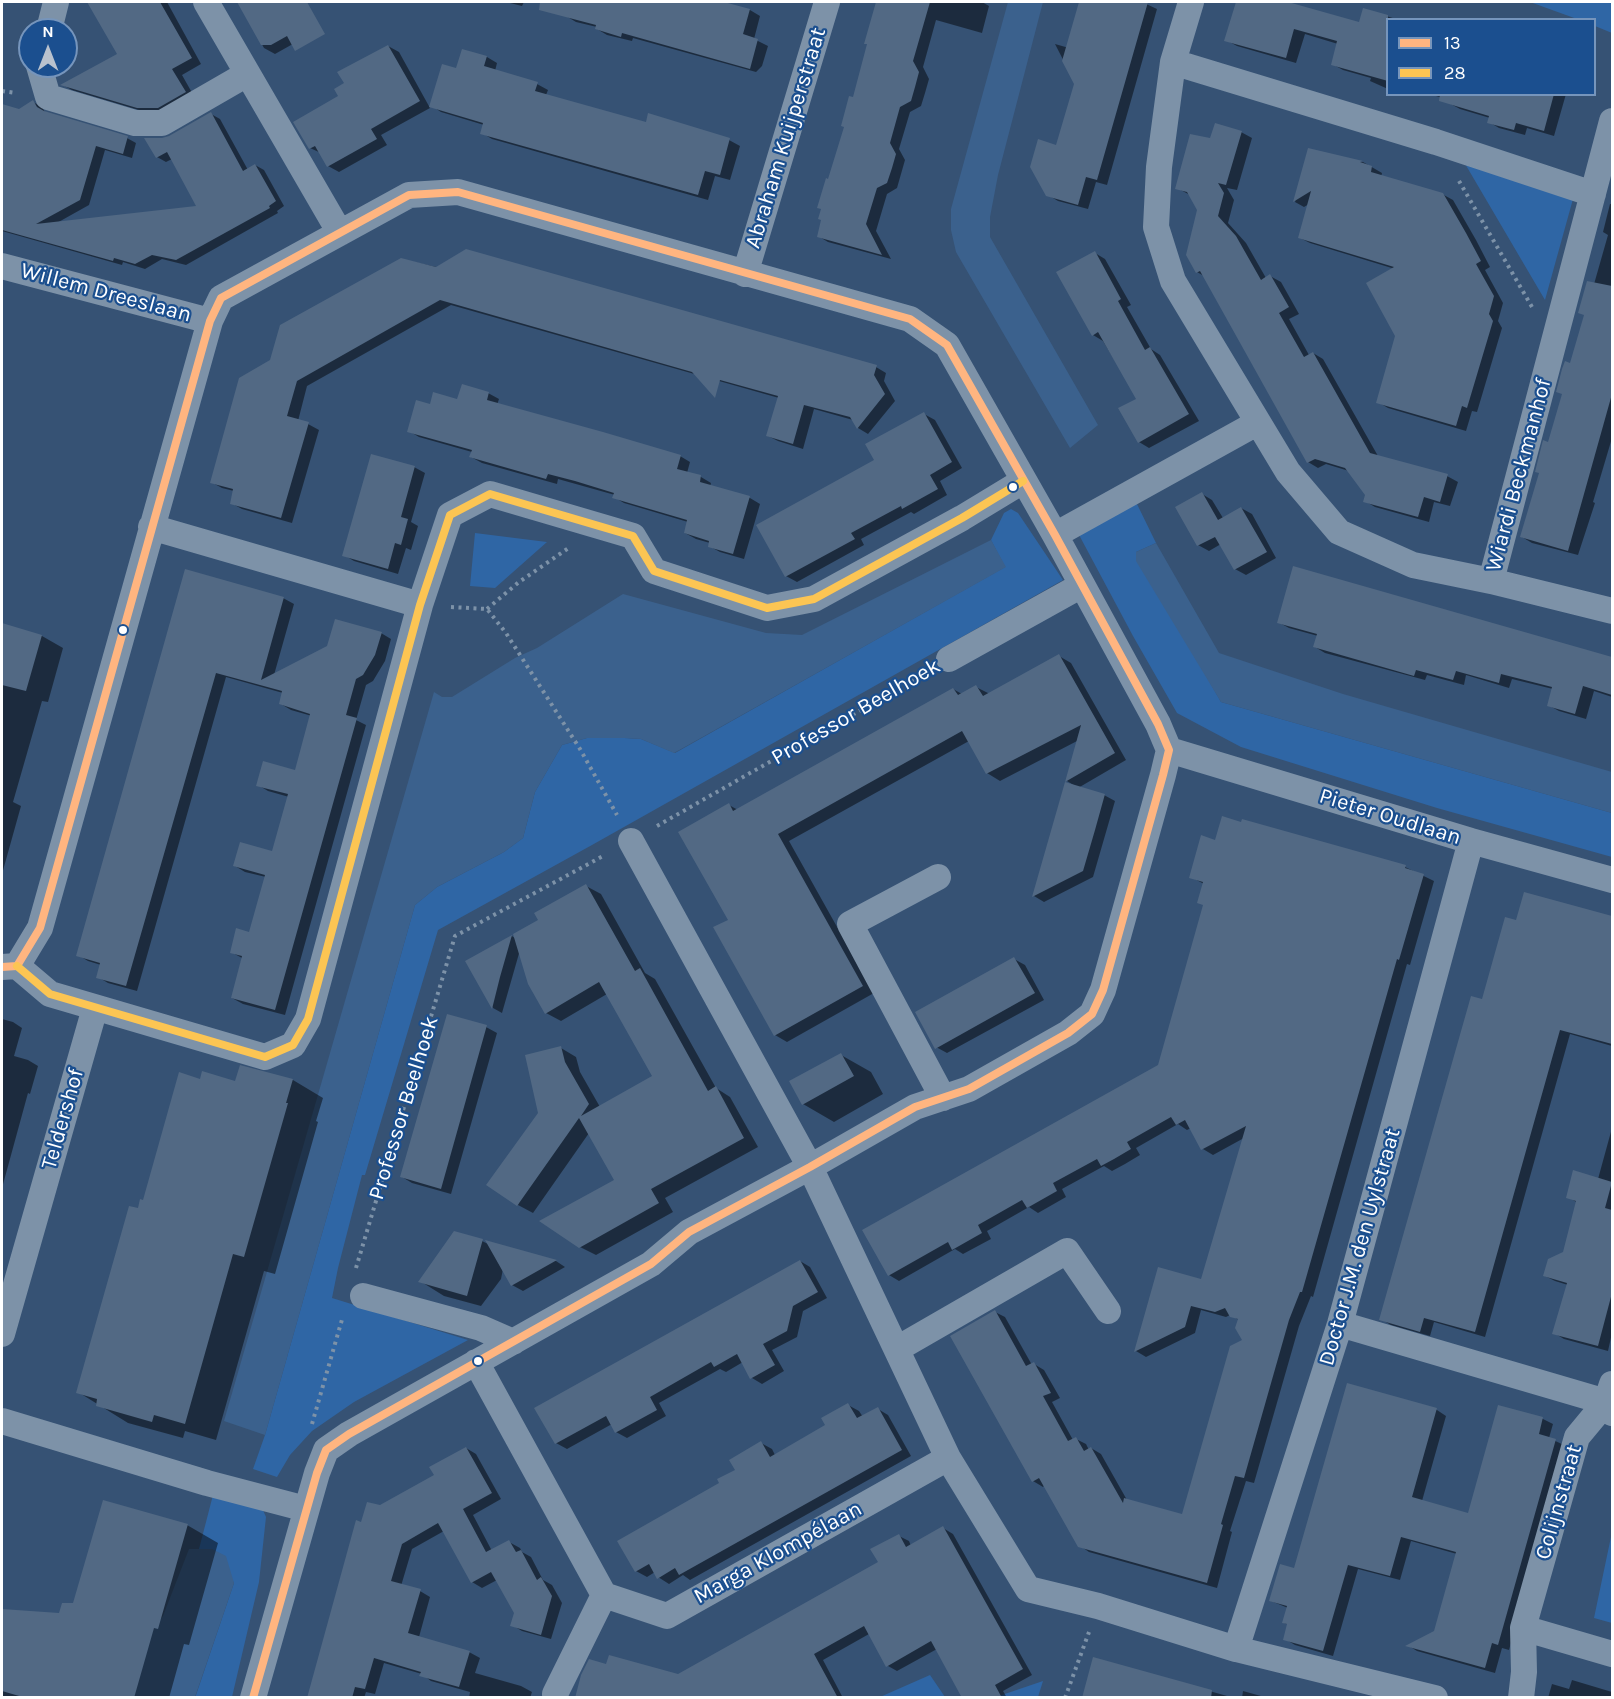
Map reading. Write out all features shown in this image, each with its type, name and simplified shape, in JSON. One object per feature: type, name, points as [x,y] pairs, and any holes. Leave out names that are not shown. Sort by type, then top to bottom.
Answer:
[{"type":"street","points":[[52,18],[56,2]]},
{"type":"street","points":[[206,2],[340,233]]},
{"type":"street","name":"Abraham Kuijperstraat","points":[[745,274],[827,2]]},
{"type":"street","name":"Wiardi Beckmanhof","points":[[1191,2],[1173,62],[1159,167],[1156,227],[1173,281],[1288,472],[1339,532],[1413,565],[1491,581],[1612,121]]},
{"type":"street","points":[[1173,62],[1436,142],[1593,194]]},
{"type":"street","points":[[42,78],[48,97],[135,123],[162,123],[247,74]]},
{"type":"street","name":"Willem Dreeslaan","points":[[9,967],[40,927],[210,321],[221,298],[409,195],[458,192],[910,319],[947,345],[1055,535],[1158,724],[1169,750]]},
{"type":"street","name":"Willem Dreeslaan","points":[[2,266],[210,321]]},
{"type":"street","points":[[1055,535],[1257,423]]},
{"type":"street","points":[[9,967],[50,994],[264,1057],[293,1045],[308,1018],[420,605],[450,515],[490,494],[633,536],[654,572],[767,608],[814,599],[962,518],[1023,481]]},
{"type":"street","points":[[151,527],[420,605]]},
{"type":"street","points":[[1491,581],[1612,611]]},
{"type":"street","name":"Professor Beelhoek","points":[[950,659],[1082,585]]},
{"type":"street","points":[[253,1698],[306,1509],[326,1450],[349,1434],[651,1264],[689,1232],[915,1107],[969,1089],[1068,1033],[1092,1014],[1103,990],[1169,750]]},
{"type":"street","name":"Pieter Oudlaan","points":[[1169,750],[1471,841],[1612,879]]},
{"type":"street","points":[[631,841],[810,1167],[948,1458],[1028,1589],[1098,1606],[1236,1649],[1435,1698]]},
{"type":"street","name":"Doctor J.M. den Uylstraat","points":[[1236,1649],[1340,1324],[1471,841]]},
{"type":"street","points":[[938,877],[850,924],[943,1098]]},
{"type":"street","name":"Teldershof","points":[[2,1334],[95,1008]]},
{"type":"street","points":[[897,1349],[1067,1251],[1108,1311]]},
{"type":"street","points":[[363,1296],[481,1328],[513,1342]]},
{"type":"street","points":[[1340,1324],[1610,1400]]},
{"type":"street","points":[[476,1362],[604,1595],[555,1694]]},
{"type":"street","name":"Colijnstraat","points":[[1523,1628],[1577,1437],[1610,1400]]},
{"type":"street","points":[[2,1421],[207,1483],[306,1509]]},
{"type":"street","name":"Marga Klompélaan","points":[[604,1595],[667,1616],[948,1458]]},
{"type":"street","points":[[1521,1698],[1524,1672],[1523,1628],[1612,1654]]},
{"type":"path","points":[[1436,142],[1554,344]]},
{"type":"path","points":[[420,605],[487,609],[519,582],[601,527]]},
{"type":"path","points":[[487,609],[506,633],[580,749],[631,841]]},
{"type":"path","name":"Professor Beelhoek","points":[[356,1270],[455,936],[631,841],[950,659]]},
{"type":"path","points":[[312,1425],[343,1315]]},
{"type":"path","points":[[1065,1698],[1098,1606]]},
{"type":"shaded area","points":[[1008,2],[1043,2],[998,175],[990,217],[990,237],[1098,425],[1070,448],[956,252],[951,230],[951,209]]},
{"type":"shaded area","points":[[1530,2],[1612,2],[1612,33],[1596,26],[1596,18],[1574,18]]},
{"type":"shaded area","points":[[1464,162],[1573,199],[1545,300]]},
{"type":"shaded area","points":[[1136,502],[1156,543],[1136,552],[1221,702],[1612,813],[1612,857],[1437,808],[1241,747],[1177,713],[1078,533]]},
{"type":"shaded area","points":[[1011,509],[1018,513],[1063,580],[438,930],[365,1175],[362,1175],[332,1298],[468,1340],[354,1402],[312,1431],[290,1455],[277,1477],[253,1469],[265,1435],[415,905],[437,887],[504,852],[523,838],[535,792],[562,745],[587,738],[641,739],[675,753],[1005,567],[991,540],[1004,513]]},
{"type":"shaded area","points":[[475,533],[547,542],[495,588],[470,586]]},
{"type":"shaded area","points":[[991,540],[1006,567],[674,753],[641,739],[587,738],[562,745],[535,792],[523,838],[504,852],[437,887],[415,905],[265,1435],[224,1421],[434,692],[442,697],[452,697],[515,658],[537,648],[623,594],[766,633],[802,635]]},
{"type":"shaded area","points":[[1156,543],[1219,653],[1343,694],[1612,772],[1612,813],[1221,702],[1136,561],[1136,552]]},
{"type":"shaded area","points":[[213,1495],[262,1508],[266,1517],[259,1582],[232,1697],[195,1698],[234,1583],[212,1549],[199,1549]]},
{"type":"shaded area","points":[[1612,1532],[1612,1623],[1594,1618]]},
{"type":"shaded area","points":[[189,1549],[212,1549],[226,1556],[234,1583],[195,1697],[129,1698],[151,1631],[163,1616]]},
{"type":"shaded area","points":[[930,1675],[945,1697],[880,1697]]},
{"type":"shaded area","points":[[1043,1681],[1038,1697],[996,1697]]},
{"type":"building","points":[[87,2],[160,2],[192,58],[172,69],[186,92],[158,108],[137,108],[60,85],[73,78],[78,78],[78,75],[117,54]]},
{"type":"building","points":[[237,2],[307,2],[325,34],[295,51],[287,36],[271,45],[261,45]]},
{"type":"building","points":[[540,2],[724,2],[750,9],[743,34],[758,39],[750,69],[622,33],[621,37],[595,29],[596,25],[539,10]]},
{"type":"building","points":[[876,2],[930,2],[913,61],[919,72],[915,87],[911,101],[900,107],[890,143],[896,154],[892,168],[887,183],[877,188],[866,224],[882,255],[817,237],[821,209],[817,208],[844,127],[841,126],[849,96],[853,97]]},
{"type":"building","points":[[1079,2],[1148,2],[1097,180],[1086,177],[1078,205],[1046,196],[1030,167],[1038,139],[1056,145],[1074,84],[1062,61]]},
{"type":"building","points":[[1236,2],[1288,2],[1359,22],[1363,8],[1388,15],[1386,18],[1386,80],[1331,65],[1337,41],[1294,29],[1286,58],[1224,41]]},
{"type":"building","points":[[388,45],[420,101],[371,129],[377,139],[327,167],[315,146],[309,149],[293,122],[338,96],[334,89],[344,83],[337,72]]},
{"type":"building","points":[[462,49],[487,56],[484,66],[538,82],[535,91],[646,122],[648,113],[730,138],[720,175],[705,171],[698,195],[480,134],[483,123],[429,107],[442,64],[456,68]]},
{"type":"building","points":[[1440,96],[1553,96],[1544,131],[1516,123],[1514,130],[1487,123],[1489,116],[1439,101]]},
{"type":"building","points":[[33,100],[37,107],[44,111],[128,136],[123,154],[96,146],[80,200],[36,224],[196,206],[167,152],[156,158],[144,138],[169,136],[211,112],[243,171],[255,164],[276,201],[269,206],[270,208],[176,260],[152,255],[135,264],[114,258],[113,261],[2,230],[2,104],[19,109]]},
{"type":"building","points":[[1215,123],[1242,131],[1226,185],[1218,183],[1224,193],[1218,216],[1236,236],[1261,280],[1270,274],[1289,307],[1279,313],[1304,357],[1313,352],[1370,453],[1448,474],[1440,502],[1424,497],[1418,517],[1363,502],[1365,495],[1345,468],[1315,459],[1307,463],[1200,271],[1196,273],[1186,255],[1197,210],[1187,192],[1175,189],[1190,134],[1210,138]]},
{"type":"building","points":[[1308,148],[1363,161],[1360,162],[1372,166],[1371,172],[1443,193],[1481,261],[1476,264],[1494,296],[1489,314],[1493,321],[1467,408],[1462,406],[1456,426],[1376,403],[1395,336],[1366,283],[1394,267],[1298,238],[1311,191],[1293,202]]},
{"type":"building","points":[[466,249],[877,365],[874,375],[885,394],[857,429],[850,417],[804,405],[793,444],[766,436],[778,396],[720,380],[715,398],[692,372],[440,300],[297,381],[287,416],[309,422],[281,518],[230,504],[233,489],[210,483],[239,378],[270,360],[280,325],[401,258],[436,267]]},
{"type":"building","points":[[1095,251],[1121,299],[1118,301],[1145,350],[1150,347],[1189,414],[1138,443],[1118,408],[1136,399],[1098,332],[1092,336],[1056,272]]},
{"type":"building","points":[[1587,281],[1612,286],[1612,394],[1568,551],[1520,537],[1539,473],[1535,472],[1543,440],[1548,442],[1562,394],[1556,392],[1562,369],[1565,361],[1570,363],[1584,315],[1578,313]]},
{"type":"building","points":[[462,384],[489,392],[487,400],[681,455],[677,469],[701,475],[700,482],[750,496],[733,554],[708,547],[709,541],[684,533],[687,520],[612,498],[614,493],[575,481],[548,474],[546,479],[469,457],[472,450],[407,432],[416,400],[430,404],[433,392],[457,399]]},
{"type":"building","points":[[924,412],[952,462],[930,475],[938,489],[851,533],[855,539],[785,577],[756,525],[874,460],[865,444]]},
{"type":"building","points":[[371,454],[415,466],[401,517],[408,519],[401,545],[395,543],[388,569],[342,556]]},
{"type":"building","points":[[1202,492],[1218,520],[1241,507],[1267,552],[1234,570],[1215,537],[1197,546],[1175,507]]},
{"type":"building","points":[[1293,566],[1612,657],[1612,695],[1583,686],[1575,714],[1547,706],[1552,687],[1501,674],[1499,683],[1456,671],[1453,680],[1416,670],[1414,676],[1313,647],[1317,634],[1277,623]]},
{"type":"building","points":[[185,569],[284,597],[261,680],[327,646],[335,619],[382,632],[375,655],[363,675],[356,679],[346,715],[357,718],[275,1010],[231,998],[242,956],[230,953],[236,928],[249,932],[265,875],[233,866],[240,842],[272,851],[288,794],[256,786],[263,761],[295,770],[310,714],[279,704],[282,691],[216,673],[126,986],[96,978],[100,963],[76,956]]},
{"type":"building","points":[[2,623],[42,635],[26,691],[2,685]]},
{"type":"building","points":[[1059,654],[1115,753],[1065,782],[1081,725],[986,774],[962,731],[778,834],[863,986],[774,1036],[713,927],[728,920],[678,832],[729,803],[733,811],[953,688],[958,695],[976,685],[983,696]]},
{"type":"building","points":[[1065,782],[1105,794],[1095,830],[1083,871],[1032,897]]},
{"type":"building","points":[[1222,816],[1241,822],[1242,819],[1406,865],[1405,868],[1424,874],[1399,960],[1397,959],[1302,1292],[1300,1292],[1289,1320],[1244,1478],[1235,1476],[1207,1583],[1078,1547],[1039,1478],[1032,1482],[950,1336],[995,1310],[1026,1366],[1034,1362],[1051,1393],[1043,1396],[1068,1441],[1076,1437],[1084,1451],[1091,1447],[1123,1503],[1124,1498],[1182,1514],[1230,1346],[1242,1340],[1235,1328],[1238,1319],[1230,1317],[1225,1308],[1215,1312],[1191,1306],[1185,1327],[1134,1352],[1158,1267],[1201,1279],[1246,1126],[1201,1150],[1185,1120],[1176,1125],[1171,1117],[1127,1142],[1131,1149],[1114,1159],[1101,1166],[1097,1159],[1053,1183],[1057,1191],[1027,1208],[1022,1200],[978,1225],[982,1233],[952,1250],[948,1242],[888,1276],[862,1230],[1158,1065],[1203,905],[1197,903],[1203,882],[1189,878],[1201,835],[1215,840]]},
{"type":"building","points":[[586,884],[635,971],[640,968],[708,1091],[716,1086],[744,1138],[651,1189],[659,1203],[579,1248],[539,1221],[614,1180],[579,1118],[517,1206],[486,1185],[538,1113],[525,1055],[561,1046],[565,1062],[589,1104],[581,1116],[652,1076],[599,982],[545,1014],[528,984],[513,934],[538,920],[534,913]]},
{"type":"building","points":[[1524,892],[1612,916],[1612,1044],[1560,1030],[1475,1332],[1424,1318],[1420,1332],[1379,1320],[1471,996],[1482,999],[1505,917],[1516,920]]},
{"type":"building","points":[[512,935],[500,977],[492,1009],[465,961]]},
{"type":"building","points":[[1014,957],[1035,993],[935,1049],[915,1012]]},
{"type":"building","points":[[447,1014],[487,1025],[441,1189],[400,1177]]},
{"type":"building","points":[[841,1053],[854,1076],[802,1105],[789,1081]]},
{"type":"building","points":[[240,1065],[293,1079],[244,1257],[233,1254],[185,1424],[154,1415],[152,1422],[96,1406],[97,1399],[76,1393],[129,1206],[138,1208],[140,1199],[143,1200],[179,1072],[200,1079],[202,1071],[235,1081]]},
{"type":"building","points":[[1573,1170],[1612,1182],[1605,1208],[1612,1210],[1612,1293],[1598,1346],[1552,1334],[1567,1283],[1543,1276],[1548,1259],[1563,1252],[1576,1201],[1566,1198]]},
{"type":"building","points":[[454,1231],[483,1239],[467,1296],[418,1282]]},
{"type":"building","points":[[485,1240],[557,1260],[511,1286]]},
{"type":"building","points":[[800,1260],[818,1292],[793,1306],[787,1331],[763,1344],[775,1365],[750,1379],[737,1354],[714,1367],[711,1362],[650,1397],[657,1410],[615,1433],[606,1416],[555,1444],[534,1408]]},
{"type":"building","points":[[1347,1383],[1437,1408],[1412,1497],[1468,1513],[1498,1405],[1543,1417],[1539,1434],[1556,1439],[1498,1645],[1492,1643],[1485,1668],[1405,1646],[1434,1631],[1456,1552],[1401,1537],[1390,1576],[1348,1565],[1323,1651],[1283,1640],[1287,1624],[1282,1623],[1287,1606],[1269,1601],[1280,1564],[1294,1568]]},
{"type":"building","points":[[848,1403],[857,1418],[878,1407],[902,1450],[679,1575],[675,1568],[657,1579],[649,1564],[635,1572],[617,1541],[719,1483],[717,1479],[735,1470],[729,1460],[761,1441],[770,1457],[825,1425],[821,1418]]},
{"type":"building","points":[[466,1447],[492,1493],[463,1509],[486,1552],[509,1540],[516,1552],[521,1550],[537,1580],[541,1577],[552,1596],[541,1635],[510,1626],[514,1613],[491,1572],[471,1583],[438,1523],[402,1544],[391,1581],[421,1589],[408,1633],[470,1651],[459,1687],[419,1676],[421,1672],[374,1658],[365,1689],[355,1687],[352,1698],[307,1698],[356,1520],[361,1522],[367,1502],[380,1505],[434,1475],[429,1467]]},
{"type":"building","points":[[103,1500],[188,1524],[158,1629],[154,1628],[134,1698],[26,1698],[2,1691],[2,1609],[59,1613],[62,1603],[73,1603]]},
{"type":"building","points":[[943,1526],[1023,1669],[995,1685],[1002,1698],[962,1698],[931,1641],[886,1667],[864,1626],[814,1654],[838,1698],[575,1698],[581,1675],[589,1659],[606,1664],[609,1655],[678,1674],[878,1562],[870,1549],[899,1534],[906,1547]]},
{"type":"building","points":[[1093,1657],[1212,1690],[1211,1698],[1082,1698]]},
{"type":"transit line","name":"13","points":[[2,967],[17,966],[40,928],[210,321],[221,298],[409,195],[458,192],[910,319],[947,345],[1055,535],[1158,724],[1169,750],[1103,990],[1092,1014],[1068,1033],[969,1089],[915,1107],[689,1232],[651,1264],[349,1434],[326,1450],[317,1473],[253,1698]]},
{"type":"transit line","name":"28","points":[[17,966],[50,994],[265,1057],[293,1045],[308,1019],[420,605],[450,515],[490,494],[633,536],[654,571],[767,608],[814,599],[962,518],[1023,481]]}]
